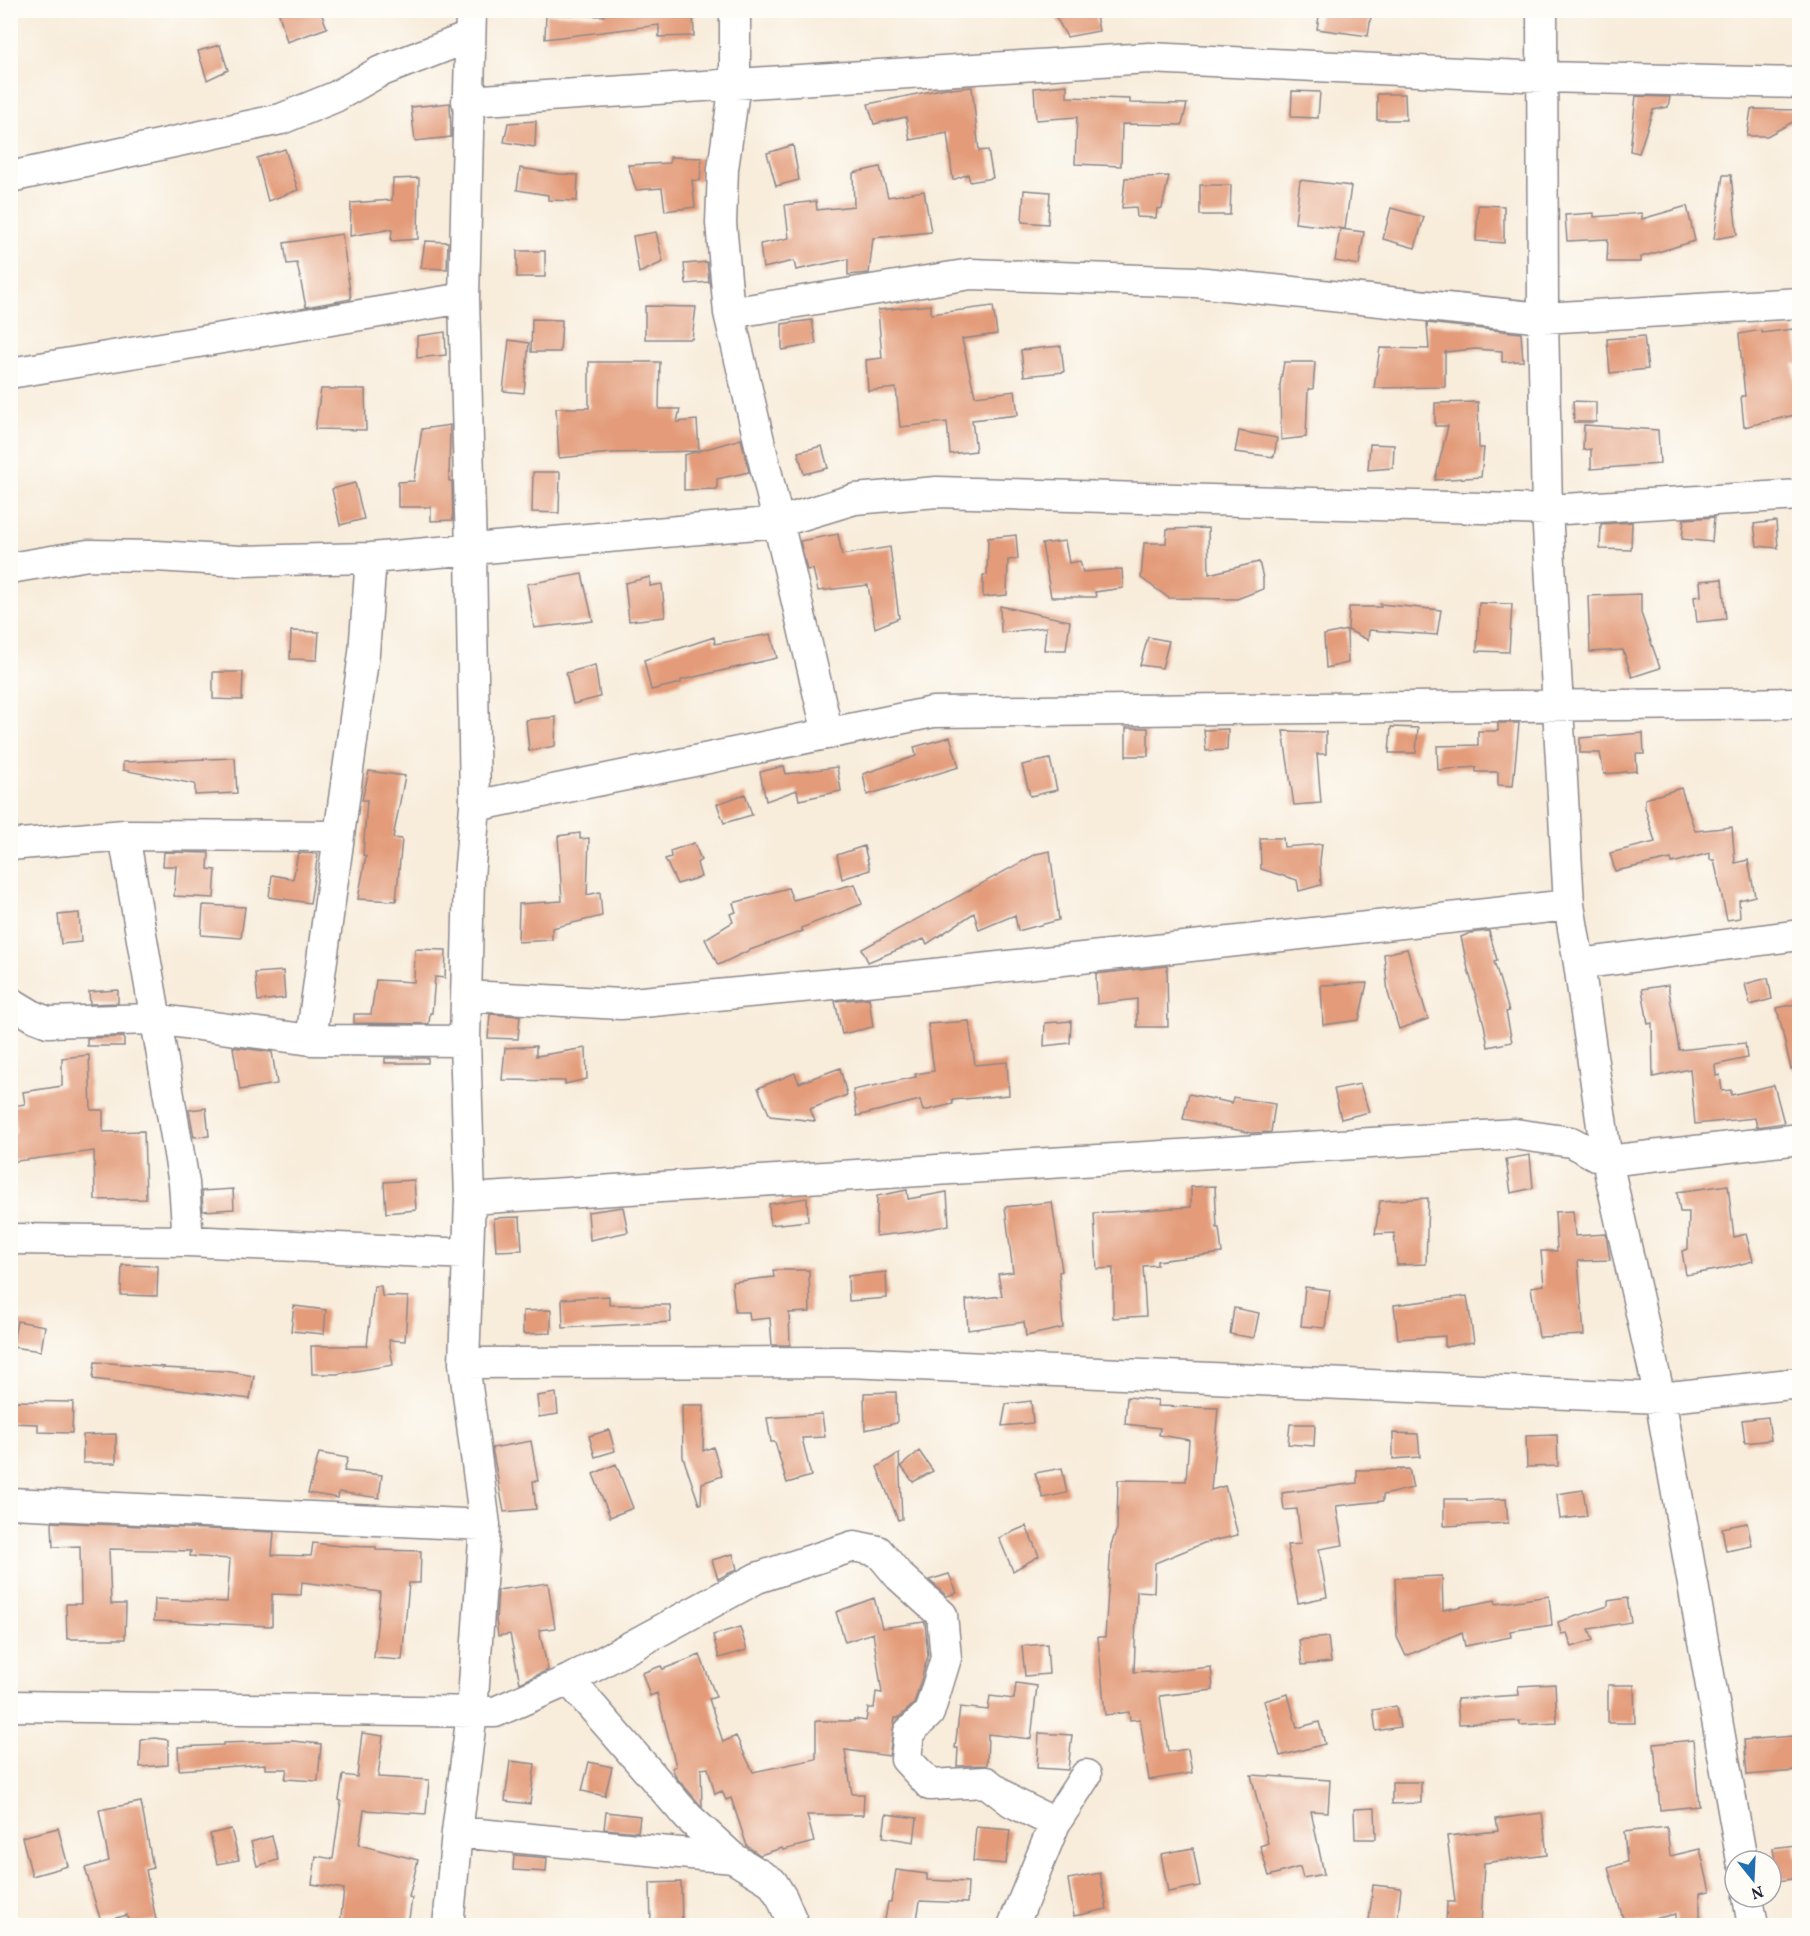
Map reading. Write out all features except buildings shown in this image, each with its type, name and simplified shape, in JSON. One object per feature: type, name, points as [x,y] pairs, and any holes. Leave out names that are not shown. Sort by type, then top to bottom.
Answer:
[{"type":"street","points":[[735,10],[735,83],[723,169],[721,222],[729,313],[828,734]]},
{"type":"street","points":[[1542,10],[1543,318],[1547,510],[1569,904],[1580,964],[1607,1161],[1660,1398],[1740,1849]]},
{"type":"street","points":[[448,1926],[472,1713],[485,1524],[464,1363],[470,1199],[465,1041],[469,877],[475,806],[464,298],[470,24]]},
{"type":"street","points":[[10,177],[281,119],[335,96],[470,24]]},
{"type":"street","points":[[467,101],[1149,58],[1542,77],[1800,82]]},
{"type":"street","points":[[729,313],[971,274],[1196,282],[1543,318],[1800,303]]},
{"type":"street","points":[[10,373],[464,298]]},
{"type":"street","points":[[10,568],[88,555],[240,561],[371,558],[779,522],[855,499],[937,492],[1547,510],[1800,495]]},
{"type":"street","points":[[311,1040],[364,653],[371,558]]},
{"type":"street","points":[[475,806],[933,712],[1800,703]]},
{"type":"street","points":[[10,845],[124,835],[339,836]]},
{"type":"street","points":[[124,835],[184,1183],[188,1241]]},
{"type":"street","points":[[467,996],[621,1004],[897,978],[1569,904]]},
{"type":"street","points":[[1580,964],[1800,935]]},
{"type":"street","points":[[10,1002],[34,1017],[48,1022],[154,1019],[311,1040],[465,1041]]},
{"type":"street","points":[[470,1199],[1515,1134],[1571,1142],[1607,1161],[1800,1139]]},
{"type":"street","points":[[10,1239],[188,1241],[468,1254]]},
{"type":"street","points":[[464,1363],[849,1362],[1660,1398],[1800,1383]]},
{"type":"street","points":[[10,1503],[485,1524]]},
{"type":"street","points":[[10,1706],[495,1712],[569,1680],[757,1578],[854,1546],[878,1551],[899,1576],[942,1615],[946,1658],[929,1713],[909,1732],[906,1759],[930,1785],[986,1782],[1011,1803],[1055,1823]]},
{"type":"street","points":[[569,1680],[688,1817],[734,1858],[772,1882],[794,1926]]},
{"type":"street","points":[[1013,1926],[1055,1823],[1086,1776]]},
{"type":"street","points":[[457,1832],[734,1858]]},
{"type":"street","points":[[1750,1909],[1753,1926]]}]
